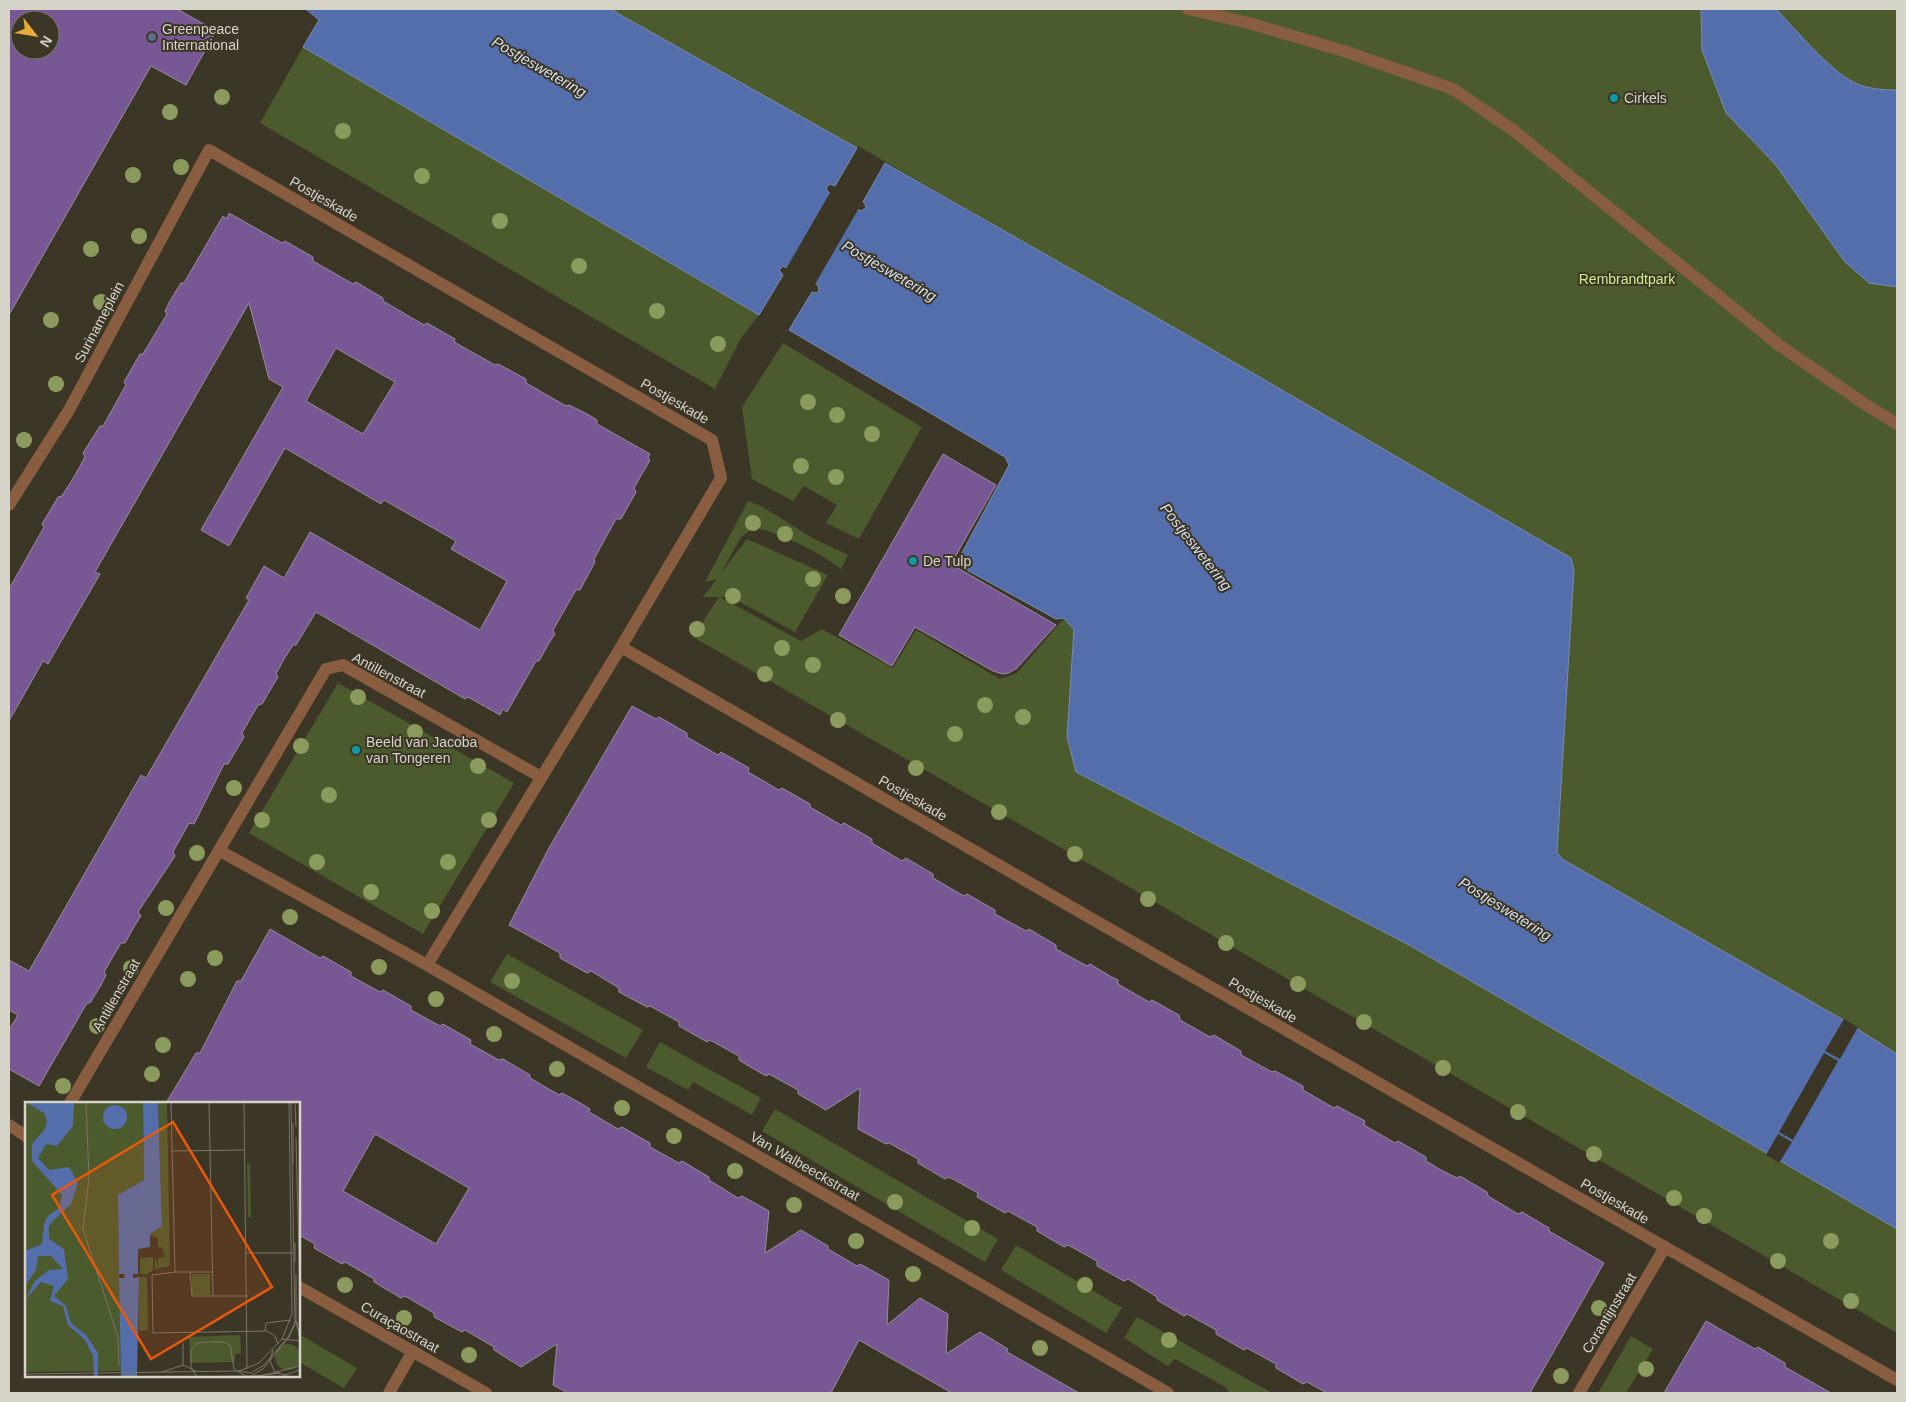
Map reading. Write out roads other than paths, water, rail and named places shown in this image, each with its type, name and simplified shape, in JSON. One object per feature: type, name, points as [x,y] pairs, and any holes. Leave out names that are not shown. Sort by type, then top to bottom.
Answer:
[{"type":"street","points":[[1188,9],[1249,23],[1344,51],[1452,89],[1513,130],[1779,345],[1897,424]]},
{"type":"street","name":"Surinameplein","points":[[9,505],[69,410],[209,150]]},
{"type":"street","name":"Postjeskade","points":[[209,150],[712,440],[721,478],[621,647],[1897,1380]]},
{"type":"street","points":[[220,851],[427,965],[621,647]]},
{"type":"street","name":"Antillenstraat","points":[[71,1102],[326,669],[343,665],[541,777]]},
{"type":"street","name":"Van Walbeeckstraat","points":[[427,965],[1168,1393]]},
{"type":"street","points":[[9,1126],[25,1135]]},
{"type":"street","name":"Corantijnstraat","points":[[1579,1393],[1666,1247]]},
{"type":"street","name":"Curaçaostraat","points":[[300,1288],[486,1393]]},
{"type":"street","points":[[389,1393],[413,1352]]},
{"type":"water","name":"Postjeswetering","points":[[306,9],[610,9],[857,148],[835,186],[830,184],[826,188],[828,192],[861,211],[866,208],[863,202],[885,163],[1187,335],[1571,558],[1574,570],[1557,852],[1562,859],[1840,1018],[1897,1054],[1897,1229],[1411,946],[1076,772],[1067,737],[1074,630],[1064,618],[1056,619],[956,564],[1009,465],[1005,457],[789,330],[812,292],[816,293],[819,291],[818,285],[783,266],[779,270],[783,275],[759,315],[303,47],[319,20]]},
{"type":"water","points":[[1701,9],[1776,9],[1814,49],[1845,77],[1865,87],[1897,90],[1897,287],[1869,283],[1845,262],[1775,164],[1726,113],[1702,50]]},
{"type":"place","name":"Greenpeace International","points":[[152,37]]},
{"type":"place","name":"Cirkels","points":[[1614,98]]},
{"type":"place","name":"De Tulp","points":[[913,561]]},
{"type":"place","name":"Beeld van Jacoba van Tongeren","points":[[356,750]]},
{"type":"park label","name":"Rembrandtpark","points":[[1627,279]]}]
